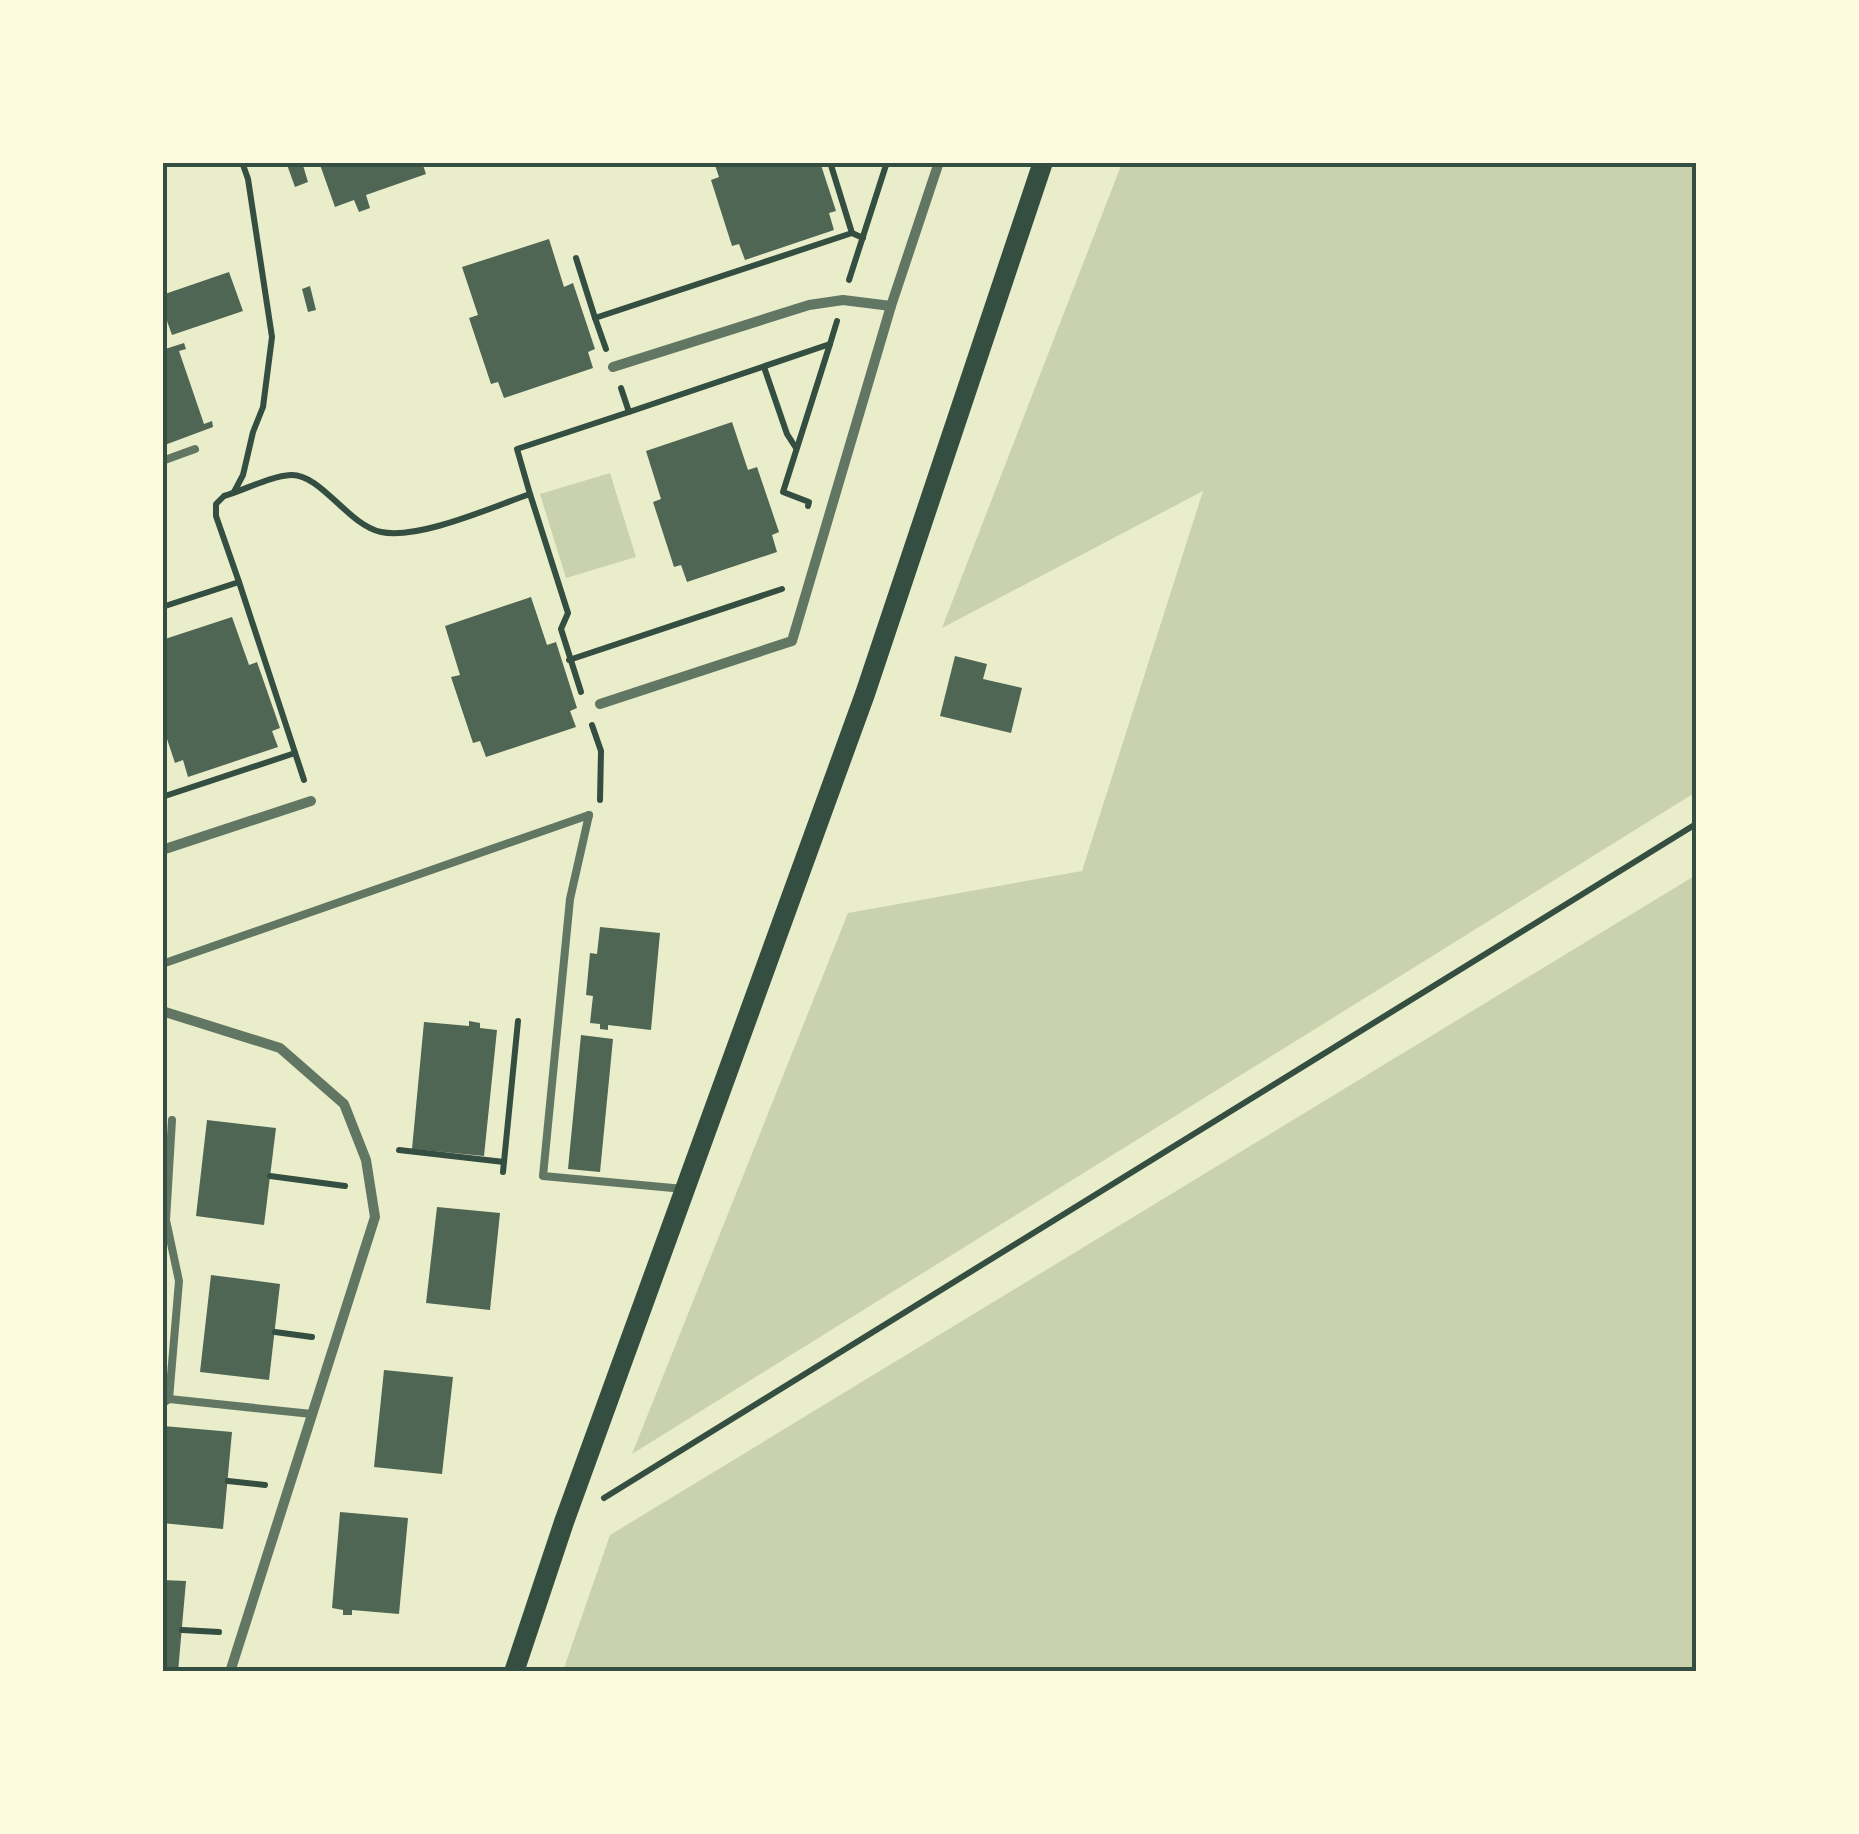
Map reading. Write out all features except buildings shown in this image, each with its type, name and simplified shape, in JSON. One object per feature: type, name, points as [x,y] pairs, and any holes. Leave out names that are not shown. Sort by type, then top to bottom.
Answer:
[{"type":"main road","points":[[514,1672],[564,1522],[865,694],[1043,162]]},
{"type":"street","points":[[600,704],[792,641],[890,306],[939,162]]},
{"type":"street","points":[[613,368],[809,305],[843,300],[890,306]]},
{"type":"street","points":[[162,850],[311,801]]},
{"type":"street","points":[[162,1011],[280,1048],[344,1104],[366,1160],[374,1217],[230,1672]]},
{"type":"lane","points":[[162,461],[195,449]]},
{"type":"lane","points":[[162,964],[589,815],[570,900],[543,1176],[686,1189]]},
{"type":"lane","points":[[172,1120],[166,1220],[178,1281],[166,1401],[312,1414]]},
{"type":"path","points":[[234,493],[263,408],[272,337],[248,179],[242,162]]},
{"type":"path","points":[[830,162],[852,233]]},
{"type":"path","points":[[851,274],[886,162]]},
{"type":"path","points":[[595,318],[852,233],[863,238]]},
{"type":"path","points":[[576,258],[630,412]]},
{"type":"path","points":[[804,520],[809,502],[782,492],[838,315]]},
{"type":"path","points":[[602,796],[600,751],[561,629],[568,614],[516,449],[830,344]]},
{"type":"path","points":[[764,367],[787,434],[796,448]]},
{"type":"path","points":[[311,801],[216,516],[216,504],[224,496],[292,475],[309,480],[354,520],[378,532],[405,534],[530,494]]},
{"type":"path","points":[[570,660],[781,590],[787,573]]},
{"type":"path","points":[[162,607],[238,582]]},
{"type":"path","points":[[162,798],[295,753]]},
{"type":"path","points":[[564,1522],[1696,824]]},
{"type":"path","points":[[503,1172],[518,1022]]},
{"type":"path","points":[[400,1150],[504,1162]]},
{"type":"path","points":[[270,1176],[346,1186]]},
{"type":"path","points":[[274,1332],[313,1337]]},
{"type":"path","points":[[228,1481],[267,1486]]},
{"type":"path","points":[[182,1630],[220,1632]]},
{"type":"green space","points":[[1122,163],[1696,163],[1696,792],[632,1454],[848,913],[1082,871],[1203,491],[942,628]]},
{"type":"green space","points":[[610,473],[636,557],[566,578],[540,494]]},
{"type":"green space","points":[[1696,875],[1696,1671],[563,1671],[610,1535]]}]
